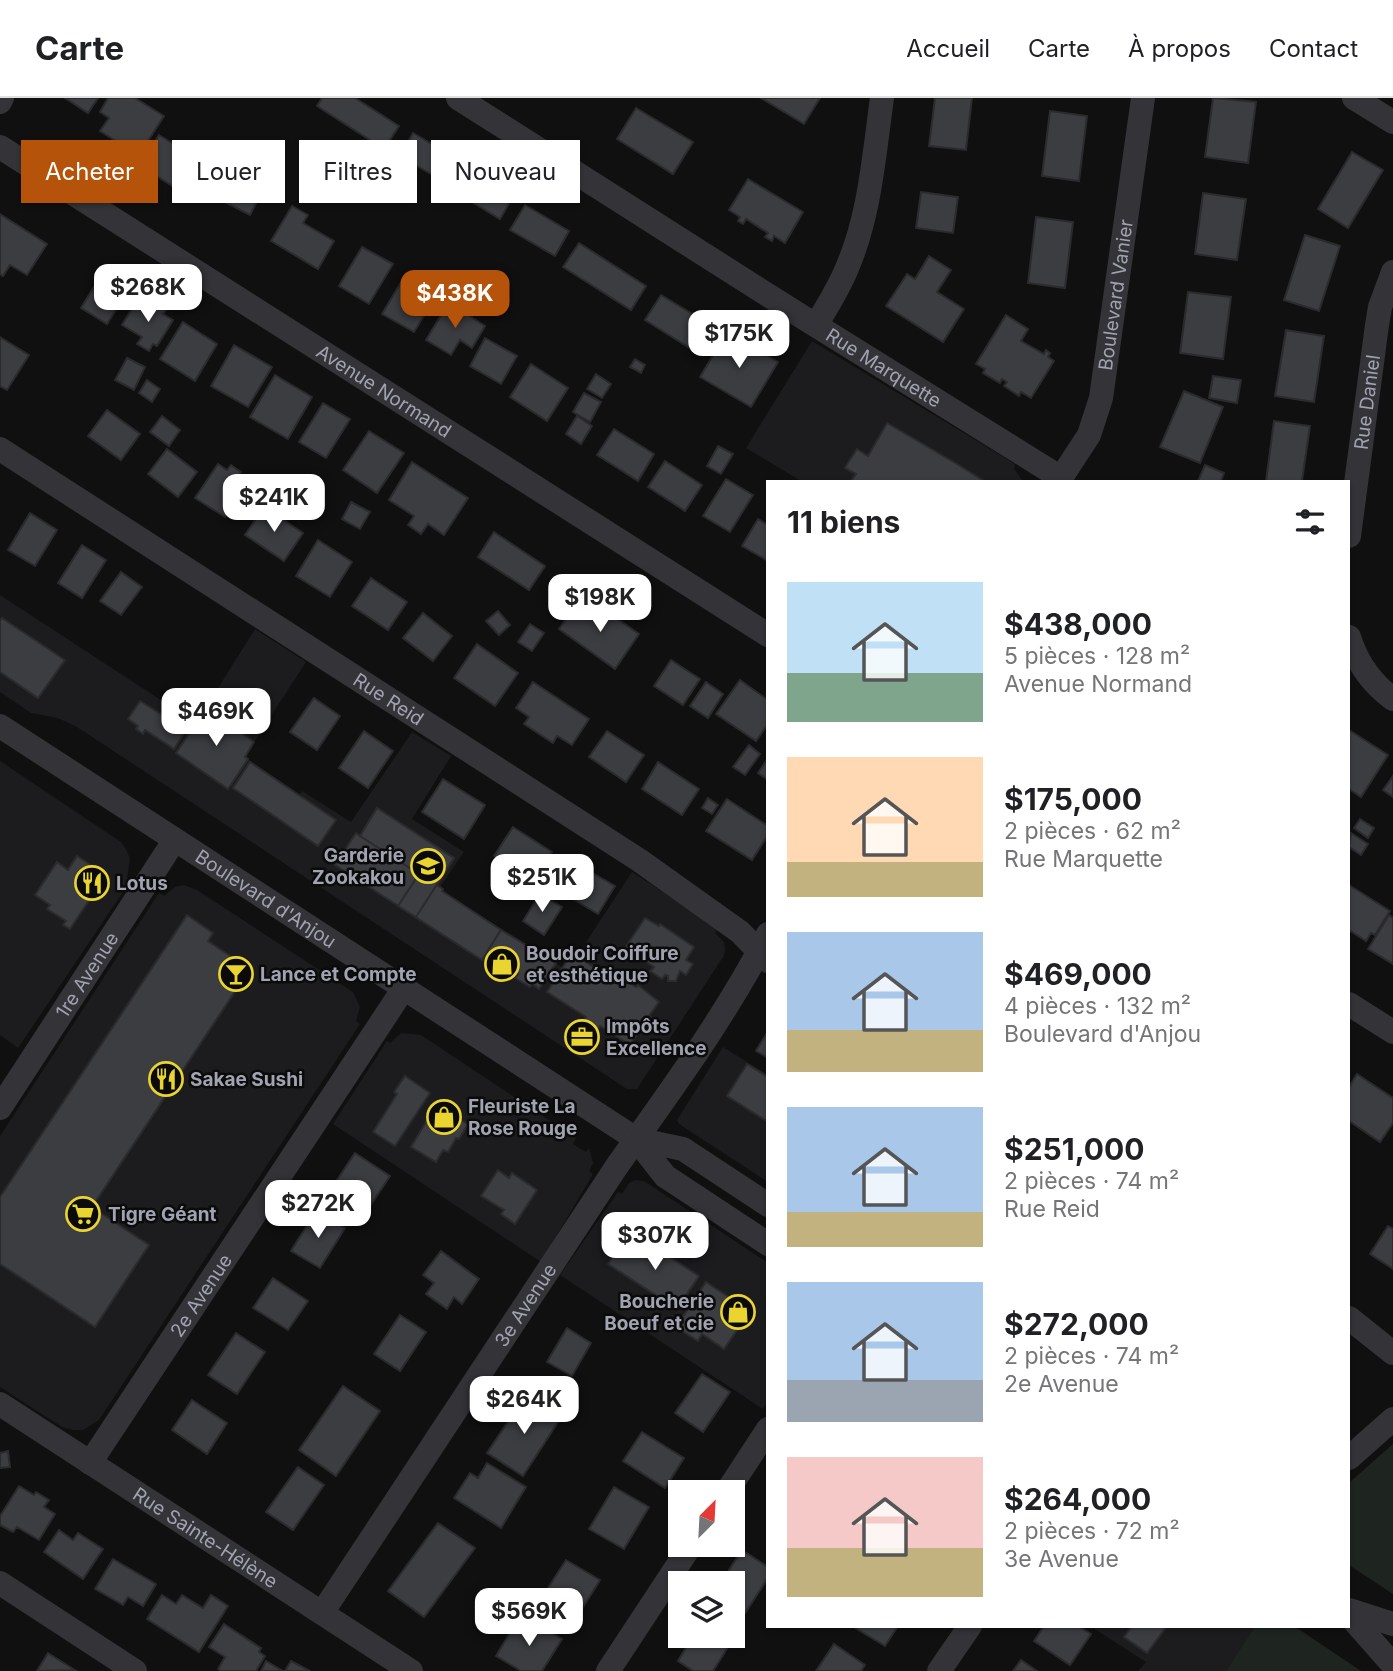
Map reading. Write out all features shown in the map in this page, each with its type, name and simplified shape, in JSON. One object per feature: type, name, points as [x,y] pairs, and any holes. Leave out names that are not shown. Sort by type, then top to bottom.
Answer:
[{"type":"street","name":"Rue Marquette","points":[[458,98],[1060,480]]},
{"type":"street","points":[[816,325],[838,287],[856,243],[868,195],[882,98]]},
{"type":"street","name":"Boulevard Vanier","points":[[1060,480],[1089,435],[1101,398],[1143,98]]},
{"type":"street","points":[[1354,98],[1393,122]]},
{"type":"street","name":"Avenue Normand","points":[[0,147],[766,634]]},
{"type":"street","name":"Rue Daniel","points":[[1350,528],[1380,307],[1393,272]]},
{"type":"street","name":"Rue Reid","points":[[0,449],[639,860],[765,948]]},
{"type":"street","points":[[1350,639],[1364,671],[1393,699]]},
{"type":"street","name":"Boulevard d'Anjou","points":[[0,726],[636,1139],[665,1176],[766,1243]]},
{"type":"street","name":"1re Avenue","points":[[0,1108],[174,841]]},
{"type":"street","points":[[636,1139],[663,1104],[765,948]]},
{"type":"street","name":"2e Avenue","points":[[90,1463],[404,988]]},
{"type":"street","points":[[1350,1005],[1393,1032]]},
{"type":"street","name":"Boulevard d'Anjou","points":[[636,1139],[683,1149],[766,1204]]},
{"type":"street","name":"3e Avenue","points":[[322,1613],[636,1139]]},
{"type":"street","points":[[1350,1319],[1393,1353]]},
{"type":"street","name":"Rue Sainte-Hélène","points":[[0,1404],[411,1671]]},
{"type":"street","points":[[1350,1457],[1393,1419]]},
{"type":"street","points":[[735,1480],[766,1432]]},
{"type":"street","points":[[608,1671],[682,1558]]},
{"type":"street","points":[[0,1583],[134,1671]]},
{"type":"street","points":[[1350,1613],[1393,1624]]},
{"type":"street","points":[[1350,1614],[1393,1665]]},
{"type":"street","points":[[939,1671],[969,1628]]},
{"type":"shaded area","points":[[812,341],[1015,464],[1014,469],[1022,480],[799,480],[746,448]]},
{"type":"shaded area","points":[[0,595],[196,723],[255,629],[306,662],[245,756],[251,762],[299,795],[302,791],[351,822],[412,732],[451,756],[412,819],[464,852],[440,887],[442,891],[562,967],[572,953],[577,956],[632,872],[718,927],[715,933],[724,942],[723,957],[637,1089],[627,1089],[77,727],[58,718],[31,713],[0,692]]},
{"type":"shaded area","points":[[0,761],[121,842],[130,859],[127,877],[131,880],[18,1048],[0,1035]]},
{"type":"shaded area","points":[[184,885],[197,890],[353,992],[360,1007],[356,1021],[360,1024],[99,1420],[83,1430],[73,1430],[62,1427],[0,1387],[0,1136],[159,893],[164,896],[175,887]]},
{"type":"shaded area","points":[[401,1033],[421,1035],[576,1138],[573,1144],[586,1152],[589,1148],[593,1163],[589,1171],[593,1174],[541,1262],[333,1124],[387,1041],[390,1043]]},
{"type":"shaded area","points":[[723,1047],[766,1074],[766,1181],[679,1124],[677,1120]]},
{"type":"shaded area","points":[[635,1180],[644,1181],[766,1262],[766,1404],[763,1409],[560,1275],[618,1192],[622,1194],[629,1183]]},
{"type":"shaded area","points":[[1393,1444],[1393,1594],[1350,1566],[1350,1482]]},
{"type":"shaded area","points":[[1093,1628],[1254,1628],[1226,1671],[1138,1671],[1146,1662]]},
{"type":"shaded area","points":[[1254,1628],[1297,1628],[1361,1671],[1226,1671]]},
{"type":"building","points":[[65,98],[98,98],[88,113]]},
{"type":"building","points":[[108,98],[135,98],[164,116],[149,140],[114,140],[100,131],[109,118],[100,112]]},
{"type":"building","points":[[322,98],[355,98],[399,126],[390,140],[370,140],[317,106]]},
{"type":"building","points":[[761,98],[820,98],[804,124]]},
{"type":"building","points":[[935,98],[972,98],[966,150],[929,146]]},
{"type":"building","points":[[1213,98],[1256,102],[1248,163],[1205,157]]},
{"type":"building","points":[[636,108],[693,142],[673,174],[617,139]]},
{"type":"building","points":[[1050,111],[1087,116],[1079,181],[1042,176]]},
{"type":"building","points":[[413,133],[431,144],[431,174],[417,166],[417,140],[409,140]]},
{"type":"building","points":[[159,135],[172,143],[172,186],[158,177],[156,140]]},
{"type":"building","points":[[1352,152],[1383,170],[1348,228],[1318,209]]},
{"type":"building","points":[[748,179],[803,212],[785,243],[774,236],[772,241],[765,237],[768,233],[746,219],[743,224],[738,221],[740,217],[729,210]]},
{"type":"building","points":[[921,192],[958,197],[953,233],[916,228]]},
{"type":"building","points":[[1203,193],[1246,199],[1237,260],[1195,254]]},
{"type":"building","points":[[227,203],[256,203],[250,215]]},
{"type":"building","points":[[474,203],[509,203],[500,219]]},
{"type":"building","points":[[525,205],[569,231],[555,256],[510,230]]},
{"type":"building","points":[[292,206],[308,215],[303,223],[334,241],[318,269],[271,241]]},
{"type":"building","points":[[0,214],[47,244],[27,275],[10,265],[3,276],[0,274]]},
{"type":"building","points":[[1036,217],[1073,222],[1065,288],[1028,283]]},
{"type":"building","points":[[1305,235],[1340,246],[1319,311],[1284,300]]},
{"type":"building","points":[[579,243],[646,286],[631,310],[563,267]]},
{"type":"building","points":[[362,247],[393,264],[369,304],[339,286]]},
{"type":"building","points":[[929,256],[951,270],[937,292],[964,309],[943,342],[886,306],[907,274],[915,279]]},
{"type":"building","points":[[105,269],[131,285],[107,324],[81,308]]},
{"type":"building","points":[[403,279],[435,298],[414,332],[382,314]]},
{"type":"building","points":[[1188,292],[1231,297],[1223,359],[1180,353]]},
{"type":"building","points":[[661,295],[709,324],[693,350],[645,320]]},
{"type":"building","points":[[138,299],[153,308],[156,303],[166,310],[163,314],[173,320],[157,346],[153,344],[149,351],[137,344],[142,337],[122,325]]},
{"type":"building","points":[[449,302],[485,326],[472,348],[460,340],[451,355],[426,340]]},
{"type":"building","points":[[1006,315],[1028,329],[1021,341],[1044,354],[1046,350],[1050,353],[1048,357],[1054,361],[1031,398],[1021,392],[1019,396],[1004,386],[1007,382],[1002,379],[1000,383],[983,373],[985,369],[976,364]]},
{"type":"building","points":[[183,322],[217,344],[195,381],[160,359]]},
{"type":"building","points":[[1286,330],[1324,336],[1314,402],[1275,396]]},
{"type":"building","points":[[727,332],[778,362],[751,407],[700,377]]},
{"type":"building","points":[[0,337],[29,355],[7,390],[0,386]]},
{"type":"building","points":[[485,338],[517,356],[501,384],[470,366]]},
{"type":"building","points":[[234,345],[272,367],[248,407],[211,386]]},
{"type":"building","points":[[127,358],[145,367],[134,390],[115,380]]},
{"type":"building","points":[[635,359],[645,365],[641,373],[630,367]]},
{"type":"building","points":[[531,364],[568,388],[547,421],[510,397]]},
{"type":"building","points":[[596,374],[611,384],[602,398],[587,389]]},
{"type":"building","points":[[275,375],[312,397],[288,439],[250,417]]},
{"type":"building","points":[[1213,376],[1241,380],[1237,403],[1209,398]]},
{"type":"building","points":[[147,380],[160,389],[152,402],[139,393]]},
{"type":"building","points":[[1184,391],[1223,407],[1200,463],[1160,447]]},
{"type":"building","points":[[584,393],[601,402],[590,422],[573,412]]},
{"type":"building","points":[[323,403],[350,419],[326,458],[299,442]]},
{"type":"building","points":[[107,410],[140,434],[121,460],[88,436]]},
{"type":"building","points":[[162,416],[180,430],[169,446],[150,432]]},
{"type":"building","points":[[577,416],[592,426],[581,444],[566,434]]},
{"type":"building","points":[[1274,421],[1310,426],[1302,480],[1266,480]]},
{"type":"building","points":[[887,423],[982,480],[852,480],[856,474],[845,468],[857,449],[868,456]]},
{"type":"building","points":[[614,429],[654,454],[638,481],[597,455]]},
{"type":"building","points":[[369,431],[404,453],[377,493],[343,470]]},
{"type":"building","points":[[718,446],[733,454],[721,474],[707,466]]},
{"type":"building","points":[[167,449],[197,472],[178,497],[148,474]]},
{"type":"building","points":[[665,461],[702,485],[685,511],[648,487]]},
{"type":"building","points":[[412,462],[468,498],[444,535],[428,524],[421,534],[408,525],[414,516],[389,500]]},
{"type":"building","points":[[218,464],[227,470],[231,465],[241,472],[238,477],[247,483],[225,517],[195,498]]},
{"type":"building","points":[[1205,465],[1224,473],[1221,480],[1198,480]]},
{"type":"building","points":[[726,479],[753,495],[730,532],[703,516]]},
{"type":"building","points":[[351,502],[370,512],[360,529],[342,519]]},
{"type":"building","points":[[264,507],[303,533],[284,561],[245,535]]},
{"type":"building","points":[[30,513],[57,530],[35,566],[8,550]]},
{"type":"building","points":[[758,519],[766,524],[766,560],[742,546]]},
{"type":"building","points":[[494,532],[545,566],[529,590],[478,557]]},
{"type":"building","points":[[318,540],[352,562],[330,597],[296,576]]},
{"type":"building","points":[[82,545],[106,560],[82,598],[58,583]]},
{"type":"building","points":[[121,572],[142,587],[121,615],[100,601]]},
{"type":"building","points":[[371,578],[407,602],[388,630],[352,606]]},
{"type":"building","points":[[576,605],[592,616],[599,606],[639,634],[615,669],[559,629]]},
{"type":"building","points":[[498,611],[510,625],[499,635],[486,621]]},
{"type":"building","points":[[423,613],[452,636],[433,661],[403,638]]},
{"type":"building","points":[[2,618],[65,660],[38,698],[0,672]]},
{"type":"building","points":[[530,624],[544,633],[532,651],[518,642]]},
{"type":"building","points":[[477,644],[518,673],[495,706],[454,678]]},
{"type":"building","points":[[671,660],[700,679],[683,705],[654,686]]},
{"type":"building","points":[[740,680],[766,699],[766,727],[756,741],[716,714]]},
{"type":"building","points":[[533,682],[589,719],[572,745],[557,736],[553,743],[524,724],[529,717],[516,708]]},
{"type":"building","points":[[706,682],[723,694],[708,718],[690,706]]},
{"type":"building","points":[[314,698],[340,716],[317,750],[290,732]]},
{"type":"building","points":[[140,701],[161,714],[163,711],[188,727],[174,749],[145,730],[143,734],[136,729],[138,726],[128,719]]},
{"type":"building","points":[[207,707],[254,742],[245,757],[248,759],[228,789],[176,753]]},
{"type":"building","points":[[364,731],[393,751],[368,788],[339,768]]},
{"type":"building","points":[[607,731],[644,755],[626,782],[589,757]]},
{"type":"building","points":[[1350,731],[1388,755],[1361,797],[1350,790]]},
{"type":"building","points":[[749,745],[760,754],[745,775],[733,767]]},
{"type":"building","points":[[766,761],[766,779],[758,773]]},
{"type":"building","points":[[250,762],[336,820],[318,846],[233,788]]},
{"type":"building","points":[[658,762],[699,789],[682,815],[642,789]]},
{"type":"building","points":[[1393,776],[1393,797],[1383,790]]},
{"type":"building","points":[[443,779],[485,805],[464,839],[422,812]]},
{"type":"building","points":[[708,798],[718,805],[712,814],[702,808]]},
{"type":"building","points":[[727,799],[766,825],[766,838],[752,860],[706,831]]},
{"type":"building","points":[[377,808],[454,858],[437,885],[501,930],[482,960],[335,865],[356,833],[360,836]]},
{"type":"building","name":"Garderie Zookakou","points":[[377,808],[454,858],[416,917],[398,906],[419,874],[360,836]]},
{"type":"building","points":[[1360,819],[1374,828],[1368,838],[1354,828]]},
{"type":"building","points":[[513,827],[552,852],[534,881],[494,856]]},
{"type":"building","points":[[1351,833],[1368,844],[1361,855],[1350,848]]},
{"type":"building","points":[[77,856],[106,875],[70,929],[63,925],[66,921],[47,909],[50,905],[35,895],[57,862],[68,870]]},
{"type":"building","points":[[579,865],[615,886],[598,914],[563,893]]},
{"type":"building","points":[[1350,886],[1390,911],[1375,935],[1371,933],[1366,941],[1350,931]]},
{"type":"building","points":[[540,894],[562,907],[544,935],[523,921]]},
{"type":"building","points":[[187,915],[213,933],[208,941],[250,969],[92,1207],[149,1245],[95,1327],[0,1264],[0,1197]]},
{"type":"building","points":[[1389,915],[1393,918],[1393,964],[1368,949]]},
{"type":"building","points":[[645,918],[659,926],[660,924],[694,947],[686,960],[693,964],[686,975],[680,971],[676,981],[668,981],[668,976],[665,975],[662,979],[650,971],[654,967],[625,948]]},
{"type":"building","points":[[501,930],[556,963],[539,989],[515,978],[518,974],[506,966],[503,970],[493,964],[497,959],[487,952]]},
{"type":"building","points":[[572,953],[622,985],[625,980],[636,987],[638,985],[659,1002],[649,1016],[652,1018],[645,1029],[642,1027],[630,1045],[600,1026],[588,1044],[581,1044],[575,1039],[575,1034],[586,1017],[547,992]]},
{"type":"building","points":[[766,1034],[766,1057],[756,1051]]},
{"type":"building","points":[[747,1064],[766,1076],[766,1121],[727,1096]]},
{"type":"building","points":[[1357,1074],[1393,1098],[1393,1123],[1380,1142],[1350,1122],[1350,1085]]},
{"type":"building","points":[[405,1076],[430,1093],[395,1146],[373,1132]]},
{"type":"building","points":[[438,1102],[468,1124],[459,1139],[456,1138],[448,1152],[443,1150],[436,1162],[411,1147]]},
{"type":"building","points":[[355,1153],[390,1176],[370,1206],[335,1183]]},
{"type":"building","points":[[498,1170],[509,1178],[512,1173],[537,1190],[515,1224],[501,1214],[504,1210],[481,1196]]},
{"type":"building","points":[[316,1211],[345,1228],[320,1268],[291,1251]]},
{"type":"building","points":[[1388,1226],[1393,1229],[1393,1269],[1370,1254]]},
{"type":"building","points":[[644,1240],[699,1276],[677,1309],[608,1264],[623,1241],[637,1250]]},
{"type":"building","points":[[441,1251],[479,1279],[462,1304],[454,1297],[447,1309],[426,1294],[434,1283],[423,1275]]},
{"type":"building","points":[[273,1278],[308,1301],[288,1330],[253,1308]]},
{"type":"building","points":[[706,1282],[750,1311],[724,1349],[702,1334],[698,1341],[679,1329],[683,1322],[680,1321]]},
{"type":"building","points":[[400,1315],[426,1332],[400,1371],[374,1354]]},
{"type":"building","points":[[567,1328],[591,1343],[572,1376],[547,1362]]},
{"type":"building","points":[[236,1333],[265,1352],[237,1394],[208,1375]]},
{"type":"building","points":[[702,1374],[730,1392],[703,1432],[675,1413]]},
{"type":"building","points":[[343,1386],[380,1411],[336,1476],[299,1450]]},
{"type":"building","points":[[525,1396],[560,1419],[523,1476],[487,1453]]},
{"type":"building","points":[[192,1400],[227,1423],[207,1454],[172,1430]]},
{"type":"building","points":[[642,1432],[684,1458],[665,1488],[623,1461]]},
{"type":"building","points":[[8,1451],[10,1467],[0,1468],[0,1453]]},
{"type":"building","points":[[487,1463],[526,1487],[501,1528],[454,1498],[470,1473],[478,1478]]},
{"type":"building","points":[[298,1467],[324,1485],[293,1530],[266,1512]]},
{"type":"building","points":[[19,1486],[49,1500],[44,1507],[55,1514],[39,1540],[17,1527],[13,1532],[0,1525],[0,1516]]},
{"type":"building","points":[[614,1487],[649,1507],[624,1549],[589,1529]]},
{"type":"building","points":[[438,1523],[475,1548],[424,1617],[388,1591]]},
{"type":"building","points":[[59,1530],[73,1540],[78,1533],[103,1549],[83,1579],[44,1552]]},
{"type":"building","points":[[746,1553],[766,1566],[766,1581],[745,1613],[745,1571],[728,1571],[737,1558],[746,1558]]},
{"type":"building","points":[[113,1559],[156,1584],[143,1606],[128,1597],[123,1605],[95,1589]]},
{"type":"building","points":[[566,1560],[600,1580],[580,1612],[577,1610],[568,1625],[537,1605]]},
{"type":"building","points":[[162,1595],[176,1604],[182,1595],[203,1608],[211,1595],[228,1606],[199,1652],[147,1619]]},
{"type":"building","points":[[533,1621],[562,1639],[542,1671],[521,1671],[496,1656],[514,1626],[526,1633]]},
{"type":"building","points":[[224,1624],[261,1648],[259,1652],[265,1656],[256,1671],[218,1669],[225,1657],[209,1647]]},
{"type":"building","points":[[855,1628],[897,1628],[885,1646]]},
{"type":"building","points":[[1043,1628],[1081,1628],[1091,1634],[1070,1665],[1034,1641]]},
{"type":"building","points":[[1131,1628],[1166,1628],[1147,1653],[1124,1637]]},
{"type":"building","points":[[834,1644],[865,1665],[861,1671],[816,1671]]},
{"type":"building","points":[[686,1648],[727,1648],[713,1671],[693,1671],[678,1661]]},
{"type":"building","points":[[48,1653],[75,1670],[37,1671]]},
{"type":"building","points":[[1021,1660],[1037,1671],[1013,1671]]},
{"type":"building","points":[[266,1661],[283,1671],[261,1671]]},
{"type":"building","points":[[291,1661],[310,1671],[285,1671]]},
{"type":"place","name":"Garderie Zookakou","points":[[428,866]]},
{"type":"place","name":"Lotus","points":[[92,883]]},
{"type":"place","name":"Boudoir Coiffure et esthétique","points":[[502,964]]},
{"type":"place","name":"Lance et Compte","points":[[236,974]]},
{"type":"place","name":"Impôts Excellence","points":[[582,1037]]},
{"type":"place","name":"Sakae Sushi","points":[[166,1079]]},
{"type":"place","name":"Fleuriste La Rose Rouge","points":[[444,1117]]},
{"type":"place","name":"Tigre Géant","points":[[83,1214]]},
{"type":"place","name":"Boucherie Boeuf et cie","points":[[738,1312]]}]
